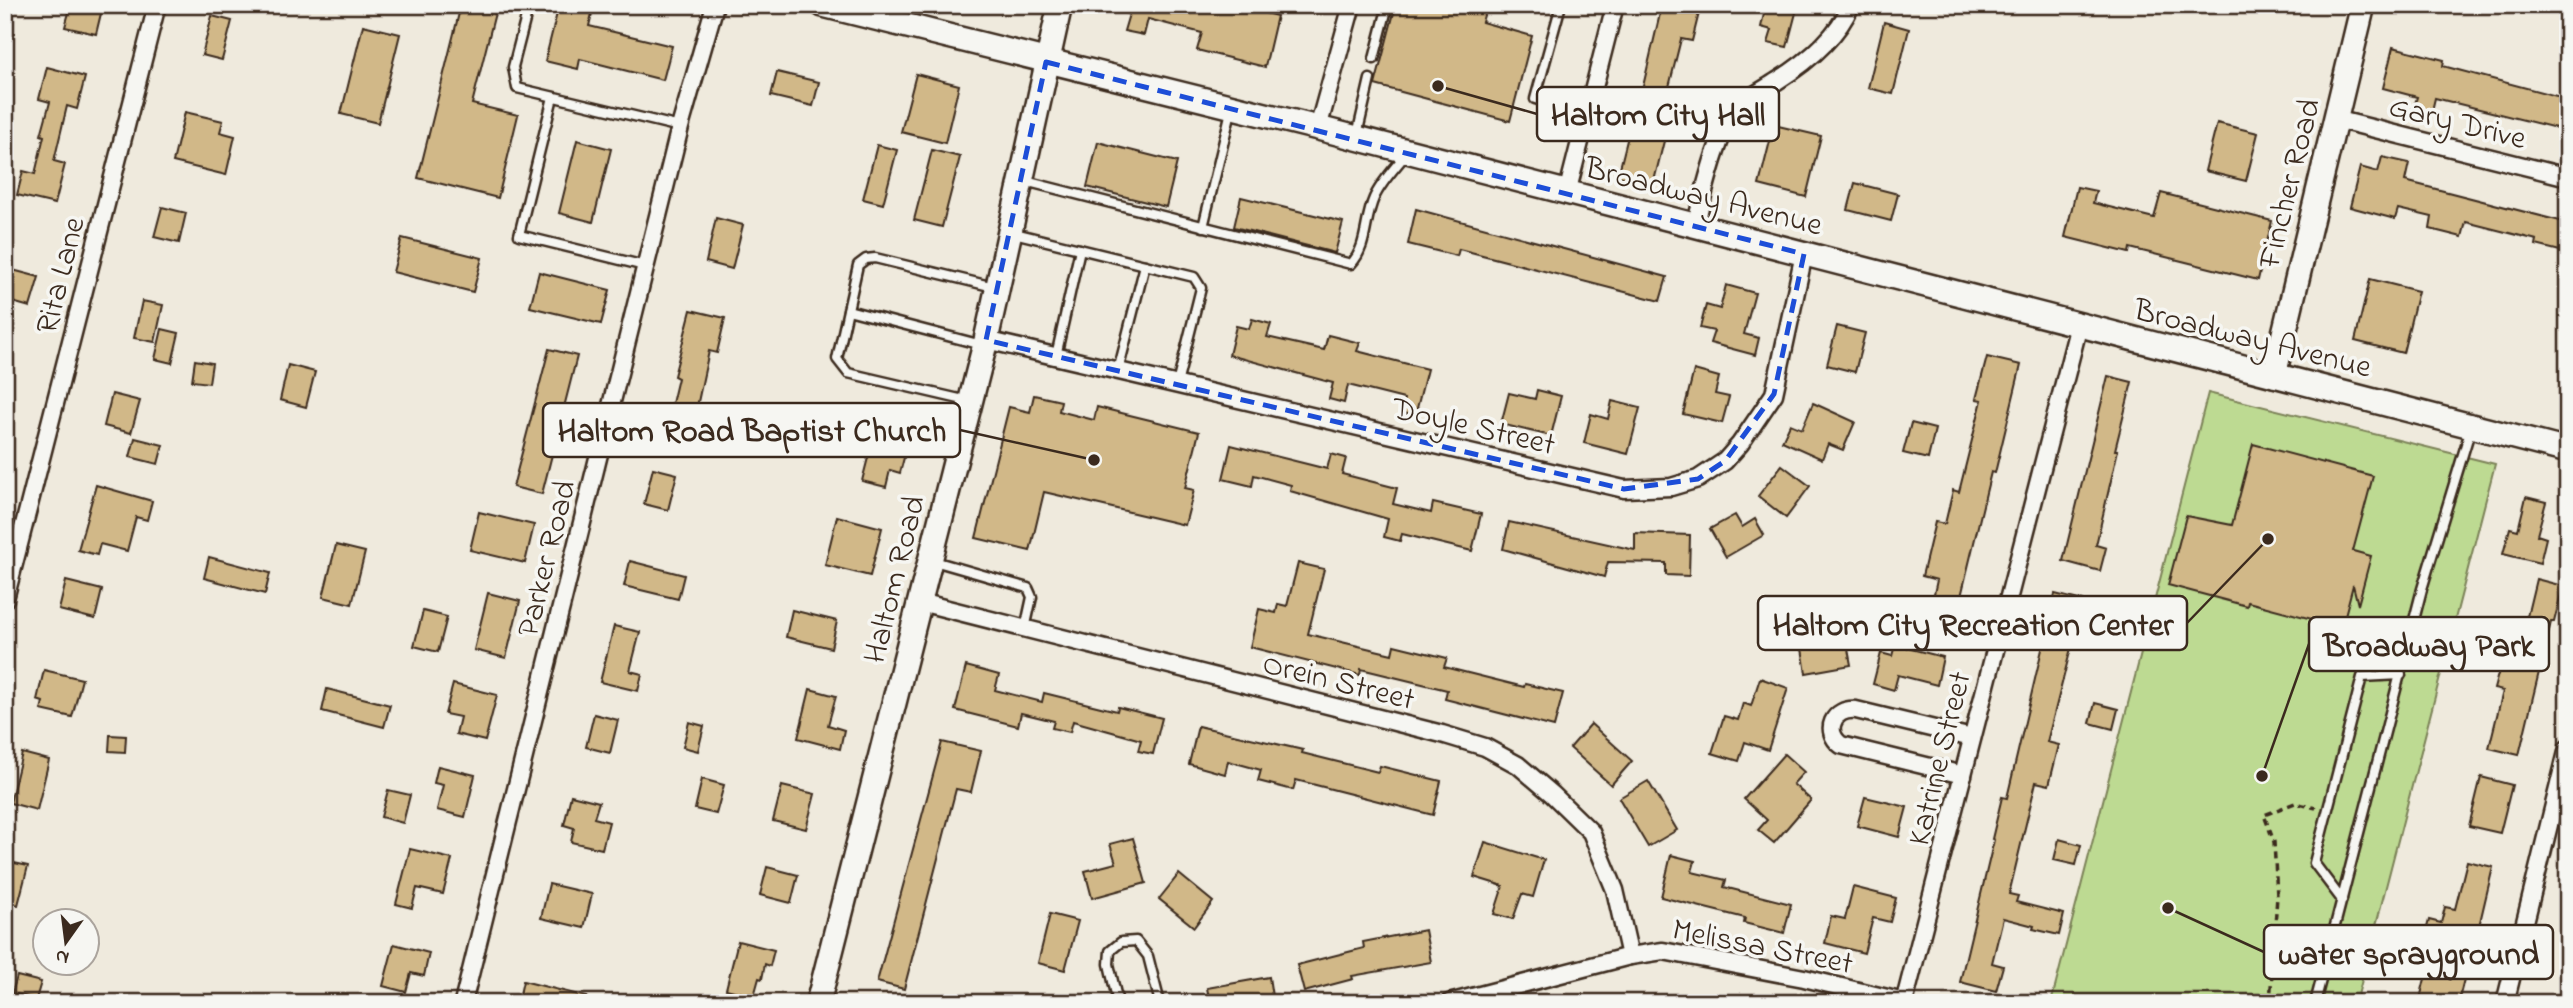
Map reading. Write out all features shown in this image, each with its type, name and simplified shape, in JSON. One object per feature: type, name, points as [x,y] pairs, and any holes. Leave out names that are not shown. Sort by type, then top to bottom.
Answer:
[{"type":"main road","name":"Broadway Avenue","points":[[823,5],[884,17],[1046,62],[1408,151],[2568,451]]},
{"type":"main road","name":"Haltom Road","points":[[818,1003],[985,343],[1060,5]]},
{"type":"main road","name":"Fincher Road","points":[[2273,375],[2363,5]]},
{"type":"street","name":"Rita Lane","points":[[5,599],[157,5]]},
{"type":"street","name":"Parker Road","points":[[463,1003],[680,127],[715,5]]},
{"type":"street","points":[[1318,128],[1352,5]]},
{"type":"street","points":[[1695,226],[1723,132],[1734,112],[1751,97],[1794,70],[1826,42],[1845,19],[1851,5]]},
{"type":"street","points":[[1567,193],[1614,8]]},
{"type":"street","name":"Gary Drive","points":[[2335,119],[2568,177]]},
{"type":"street","name":"Doyle Street","points":[[985,343],[1056,356],[1624,489],[1671,487],[1698,479],[1725,461],[1774,394],[1804,254]]},
{"type":"street","name":"Katrine Street","points":[[1904,1002],[2078,325]]},
{"type":"street","name":"Orein Street","points":[[920,602],[1485,747],[1518,765],[1591,832],[1615,890],[1630,956]]},
{"type":"street","points":[[1963,775],[1841,745],[1833,736],[1832,724],[1843,711],[1856,710],[1972,738]]},
{"type":"street","points":[[2505,1003],[2568,748]]},
{"type":"street","name":"Melissa Street","points":[[1449,1003],[1630,956],[1663,951],[1804,978],[1904,1002]]},
{"type":"lane","points":[[529,5],[513,66],[517,88],[680,127]]},
{"type":"lane","points":[[1374,59],[1388,5]]},
{"type":"lane","points":[[1561,5],[1535,99],[1587,114]]},
{"type":"lane","points":[[1597,5],[1614,8]]},
{"type":"lane","points":[[1356,138],[1370,79]]},
{"type":"lane","points":[[552,97],[519,235],[645,266]]},
{"type":"lane","points":[[1203,227],[1232,107]]},
{"type":"lane","points":[[1020,180],[1351,264],[1359,255],[1373,200],[1408,151]]},
{"type":"lane","points":[[1009,232],[1194,277],[1201,288],[1177,384]]},
{"type":"lane","points":[[1056,356],[1080,249]]},
{"type":"lane","points":[[970,402],[848,373],[837,359],[848,310],[859,265],[866,259],[875,258],[997,288]]},
{"type":"lane","points":[[1118,371],[1144,265]]},
{"type":"lane","points":[[848,310],[985,343]]},
{"type":"lane","points":[[2315,1003],[2422,589],[2472,426]]},
{"type":"lane","points":[[930,560],[1028,588],[1032,597],[1025,629]]},
{"type":"lane","points":[[2342,900],[2314,863],[2362,677],[2401,675]]},
{"type":"lane","points":[[1118,1003],[1109,964],[1110,951],[1121,942],[1136,941],[1148,956],[1160,1003]]},
{"type":"path","points":[[2270,1003],[2277,896],[2274,842],[2264,816],[2295,803],[2328,811]]},
{"type":"highlighted area","points":[[1046,62],[1804,254],[1774,394],[1725,461],[1698,479],[1624,489],[986,340]]},
{"type":"green space","points":[[2208,393],[2495,464],[2356,1003],[2051,1003]]},
{"type":"building","points":[[71,5],[103,5],[96,34],[65,27]]},
{"type":"building","points":[[461,5],[497,5],[472,104],[518,115],[498,198],[418,178]]},
{"type":"building","points":[[559,5],[594,5],[589,26],[672,46],[663,80],[580,59],[578,69],[545,61]]},
{"type":"building","points":[[1116,5],[1233,5],[1277,16],[1265,67],[1197,50],[1202,33],[1148,19],[1144,35],[1124,31],[1129,14],[1115,11]]},
{"type":"building","points":[[1396,5],[1487,5],[1482,22],[1532,36],[1510,121],[1375,85]]},
{"type":"building","points":[[1662,5],[1701,5],[1692,41],[1681,39],[1658,131],[1666,133],[1653,185],[1618,176],[1631,124],[1634,125]]},
{"type":"building","points":[[1766,5],[1798,5],[1787,47],[1768,43],[1772,30],[1761,27]]},
{"type":"building","points":[[212,16],[232,21],[222,60],[202,55]]},
{"type":"building","points":[[1884,22],[1909,29],[1893,94],[1868,88]]},
{"type":"building","points":[[363,25],[400,34],[378,123],[341,114]]},
{"type":"building","points":[[2393,47],[2444,60],[2443,66],[2568,99],[2568,131],[2435,98],[2431,115],[2413,110],[2417,97],[2383,88]]},
{"type":"building","points":[[47,67],[85,77],[77,109],[67,106],[54,161],[65,164],[55,204],[17,195],[23,171],[35,174],[44,136],[41,135],[50,102],[39,99]]},
{"type":"building","points":[[777,72],[819,82],[813,106],[771,96]]},
{"type":"building","points":[[916,74],[959,85],[945,143],[901,132]]},
{"type":"building","points":[[185,112],[223,121],[220,132],[235,136],[226,175],[173,162]]},
{"type":"building","points":[[2217,123],[2258,133],[2246,181],[2205,171]]},
{"type":"building","points":[[1774,125],[1821,136],[1806,197],[1759,185]]},
{"type":"building","points":[[577,140],[611,149],[593,222],[559,213]]},
{"type":"building","points":[[1098,142],[1177,162],[1166,207],[1087,187]]},
{"type":"building","points":[[877,145],[897,150],[883,204],[863,199]]},
{"type":"building","points":[[932,150],[960,157],[942,227],[914,220]]},
{"type":"building","points":[[2382,157],[2409,163],[2405,181],[2568,223],[2568,253],[2536,245],[2537,240],[2466,222],[2462,237],[2430,229],[2432,217],[2398,209],[2395,219],[2350,207],[2360,167],[2378,172]]},
{"type":"building","points":[[1855,183],[1898,194],[1891,221],[1848,210]]},
{"type":"building","points":[[2077,187],[2096,191],[2093,203],[2154,218],[2161,193],[2272,221],[2258,280],[2130,248],[2129,253],[2065,237]]},
{"type":"building","points":[[1241,197],[1343,222],[1335,253],[1234,227]]},
{"type":"building","points":[[162,207],[186,213],[179,243],[154,237]]},
{"type":"building","points":[[1416,209],[1667,277],[1660,301],[1459,249],[1457,256],[1408,244]]},
{"type":"building","points":[[716,218],[743,225],[732,269],[706,262]]},
{"type":"building","points":[[402,238],[482,258],[473,292],[393,272]]},
{"type":"building","points":[[5,268],[39,277],[30,307],[5,300]]},
{"type":"building","points":[[539,272],[610,290],[601,324],[530,307]]},
{"type":"building","points":[[2370,279],[2418,291],[2403,353],[2355,341]]},
{"type":"building","points":[[1726,285],[1755,293],[1744,334],[1759,338],[1755,355],[1710,343],[1714,331],[1700,328],[1706,305],[1720,309]]},
{"type":"building","points":[[142,301],[163,305],[155,342],[134,338]]},
{"type":"building","points":[[691,310],[725,318],[717,353],[709,351],[690,439],[665,433],[678,378],[674,376]]},
{"type":"building","points":[[1252,319],[1271,324],[1267,337],[1324,350],[1328,335],[1360,343],[1357,351],[1427,369],[1415,416],[1401,412],[1404,399],[1348,385],[1344,403],[1329,399],[1333,383],[1229,355],[1236,326],[1249,329]]},
{"type":"building","points":[[1837,326],[1865,333],[1855,372],[1827,365]]},
{"type":"building","points":[[162,329],[179,333],[172,363],[155,359]]},
{"type":"building","points":[[549,349],[577,356],[542,494],[513,487]]},
{"type":"building","points":[[1987,357],[2021,365],[1995,473],[1991,472],[1958,609],[1932,603],[1937,580],[1922,576],[1935,522],[1945,524],[1953,490],[1959,492],[1982,400],[1976,399]]},
{"type":"building","points":[[195,360],[212,363],[209,383],[192,381]]},
{"type":"building","points":[[288,365],[315,372],[306,407],[280,400]]},
{"type":"building","points":[[1694,370],[1719,377],[1715,394],[1729,397],[1722,423],[1683,414]]},
{"type":"building","points":[[2108,376],[2132,382],[2096,545],[2106,548],[2100,571],[2063,561]]},
{"type":"building","points":[[1537,390],[1561,396],[1551,436],[1501,424],[1509,393],[1535,399]]},
{"type":"building","points":[[112,394],[140,401],[131,433],[104,426]]},
{"type":"building","points":[[1034,395],[1061,401],[1059,411],[1094,420],[1097,407],[1199,432],[1185,488],[1194,490],[1185,525],[1044,492],[1030,551],[976,538],[1009,407],[1030,412]]},
{"type":"building","points":[[1612,401],[1640,408],[1628,454],[1584,443],[1591,414],[1608,419]]},
{"type":"building","points":[[1813,403],[1855,422],[1843,450],[1828,444],[1822,459],[1782,441],[1790,424],[1802,429]]},
{"type":"building","points":[[1911,423],[1935,429],[1928,459],[1903,453]]},
{"type":"building","points":[[135,438],[163,445],[158,464],[130,457]]},
{"type":"building","points":[[872,442],[906,450],[900,473],[890,470],[886,487],[862,481]]},
{"type":"building","points":[[2253,444],[2373,476],[2353,551],[2371,556],[2358,605],[2353,585],[2342,627],[2248,602],[2247,606],[2168,585],[2186,516],[2232,525]]},
{"type":"building","points":[[1231,445],[1327,469],[1331,454],[1346,458],[1342,474],[1397,488],[1393,504],[1431,513],[1433,503],[1481,514],[1472,551],[1402,534],[1400,541],[1384,537],[1388,519],[1290,491],[1291,485],[1254,475],[1252,486],[1223,479]]},
{"type":"building","points":[[1782,465],[1810,486],[1786,518],[1758,496]]},
{"type":"building","points":[[653,468],[677,474],[668,510],[644,504]]},
{"type":"building","points":[[96,485],[152,501],[147,520],[136,517],[127,551],[100,544],[97,555],[78,550]]},
{"type":"building","points":[[2526,497],[2546,502],[2537,535],[2546,538],[2540,563],[2503,554],[2510,528],[2518,530]]},
{"type":"building","points":[[479,512],[534,525],[525,563],[470,550]]},
{"type":"building","points":[[1735,515],[1742,527],[1755,519],[1764,535],[1726,557],[1710,529]]},
{"type":"building","points":[[837,516],[882,528],[870,576],[825,565]]},
{"type":"building","points":[[1509,522],[1635,550],[1635,533],[1690,535],[1689,576],[1666,575],[1666,563],[1608,562],[1604,577],[1503,549]]},
{"type":"building","points":[[336,545],[365,552],[352,604],[323,597]]},
{"type":"building","points":[[209,557],[270,573],[265,594],[204,578]]},
{"type":"building","points":[[630,561],[684,575],[678,599],[624,586]]},
{"type":"building","points":[[1298,563],[1324,569],[1308,634],[1392,654],[1394,645],[1447,658],[1444,667],[1524,687],[1525,684],[1563,693],[1554,727],[1445,699],[1447,690],[1361,669],[1360,675],[1250,647],[1259,609],[1276,613],[1278,604],[1287,606]]},
{"type":"building","points":[[2536,579],[2563,586],[2554,622],[2551,622],[2519,755],[2489,748],[2503,691],[2494,689],[2502,659],[2516,662]]},
{"type":"building","points":[[66,581],[102,590],[95,619],[59,610]]},
{"type":"building","points":[[488,593],[520,601],[506,658],[474,650]]},
{"type":"building","points":[[2055,594],[2083,601],[2047,742],[2059,745],[2049,785],[2036,782],[2009,894],[2018,896],[2016,902],[2064,914],[2059,935],[2003,918],[1992,963],[2003,966],[1996,991],[1960,982],[2002,797],[2007,798]]},
{"type":"building","points":[[792,610],[837,621],[831,648],[786,637]]},
{"type":"building","points":[[423,611],[447,617],[438,652],[414,646]]},
{"type":"building","points":[[1843,622],[1851,665],[1806,673],[1799,630]]},
{"type":"building","points":[[614,626],[640,632],[630,671],[642,674],[638,691],[600,682]]},
{"type":"building","points":[[1895,645],[1943,657],[1937,685],[1898,675],[1894,690],[1873,684],[1881,653],[1892,656]]},
{"type":"building","points":[[966,666],[999,675],[995,690],[1042,702],[1044,693],[1117,711],[1118,707],[1162,718],[1153,754],[1138,751],[1141,740],[1073,721],[1070,732],[1052,728],[1054,721],[1021,713],[1018,726],[955,710]]},
{"type":"building","points":[[44,670],[82,679],[72,717],[41,710],[43,702],[37,700]]},
{"type":"building","points":[[1760,678],[1788,688],[1768,750],[1745,742],[1739,761],[1712,753],[1724,716],[1738,720],[1743,703],[1751,706]]},
{"type":"building","points":[[453,684],[497,695],[485,741],[456,734],[460,717],[445,714]]},
{"type":"building","points":[[327,689],[390,705],[384,727],[322,711]]},
{"type":"building","points":[[810,689],[836,696],[828,725],[844,730],[840,749],[798,738]]},
{"type":"building","points":[[2095,703],[2118,709],[2113,729],[2090,723]]},
{"type":"building","points":[[594,714],[618,720],[610,753],[586,747]]},
{"type":"building","points":[[689,722],[704,726],[698,751],[683,747]]},
{"type":"building","points":[[1591,724],[1632,761],[1611,785],[1570,748]]},
{"type":"building","points":[[1198,726],[1303,750],[1302,753],[1378,772],[1380,766],[1441,781],[1433,815],[1296,780],[1293,790],[1258,781],[1261,770],[1228,761],[1225,774],[1189,764]]},
{"type":"building","points":[[110,735],[126,736],[125,752],[109,751]]},
{"type":"building","points":[[942,742],[981,751],[971,792],[956,789],[904,989],[877,982]]},
{"type":"building","points":[[22,753],[49,760],[37,810],[10,803]]},
{"type":"building","points":[[1784,754],[1804,772],[1793,784],[1811,800],[1774,843],[1758,830],[1767,820],[1744,799]]},
{"type":"building","points":[[438,766],[475,775],[465,817],[437,810],[443,785],[434,783]]},
{"type":"building","points":[[2481,777],[2512,785],[2500,833],[2469,826]]},
{"type":"building","points":[[702,779],[724,785],[716,814],[695,809]]},
{"type":"building","points":[[1648,781],[1677,830],[1648,847],[1619,798]]},
{"type":"building","points":[[782,786],[815,794],[806,829],[773,821]]},
{"type":"building","points":[[388,790],[410,795],[403,823],[381,817]]},
{"type":"building","points":[[571,795],[599,802],[594,818],[609,822],[602,849],[571,842],[574,828],[564,825]]},
{"type":"building","points":[[1865,797],[1907,807],[1899,837],[1857,826]]},
{"type":"building","points":[[1133,838],[1146,883],[1092,898],[1085,871],[1116,863],[1110,844]]},
{"type":"building","points":[[2059,839],[2081,845],[2076,865],[2054,860]]},
{"type":"building","points":[[1485,842],[1544,860],[1533,897],[1522,894],[1513,919],[1494,914],[1503,886],[1474,877]]},
{"type":"building","points":[[410,849],[452,859],[443,894],[417,888],[412,908],[396,904]]},
{"type":"building","points":[[1671,855],[1695,861],[1692,872],[1726,880],[1724,887],[1791,904],[1784,933],[1744,923],[1745,918],[1661,897]]},
{"type":"building","points":[[5,861],[28,866],[18,905],[5,902]]},
{"type":"building","points":[[2467,861],[2493,867],[2476,939],[2489,942],[2484,962],[2469,959],[2458,1003],[2419,1003],[2432,950],[2422,947],[2429,920],[2441,923],[2445,907],[2455,909]]},
{"type":"building","points":[[767,867],[798,875],[791,903],[760,895]]},
{"type":"building","points":[[1179,874],[1213,902],[1194,927],[1159,899]]},
{"type":"building","points":[[549,884],[592,894],[584,928],[541,918]]},
{"type":"building","points":[[1853,887],[1896,898],[1890,922],[1873,918],[1864,953],[1825,943],[1831,916],[1845,919]]},
{"type":"building","points":[[1050,914],[1078,921],[1065,970],[1038,963]]},
{"type":"building","points":[[1425,930],[1431,962],[1352,976],[1353,979],[1304,992],[1297,965],[1364,948],[1363,942]]},
{"type":"building","points":[[738,941],[774,950],[770,966],[765,964],[754,996],[726,989]]},
{"type":"building","points":[[394,944],[429,953],[424,976],[411,973],[406,992],[383,986]]},
{"type":"building","points":[[17,976],[41,982],[36,999],[12,993]]},
{"type":"building","points":[[1269,977],[1273,1003],[1210,1003],[1207,988]]},
{"type":"building","points":[[523,981],[587,997],[586,1003],[518,1003]]},
{"type":"place","name":"Haltom City Hall","points":[[1438,86]]},
{"type":"place","name":"Haltom Road Baptist Church","points":[[1094,460]]},
{"type":"place","name":"Haltom City Recreation Center","points":[[2268,539]]},
{"type":"place","name":"Broadway Park","points":[[2262,776]]},
{"type":"place","name":"water sprayground","points":[[2168,908]]}]
